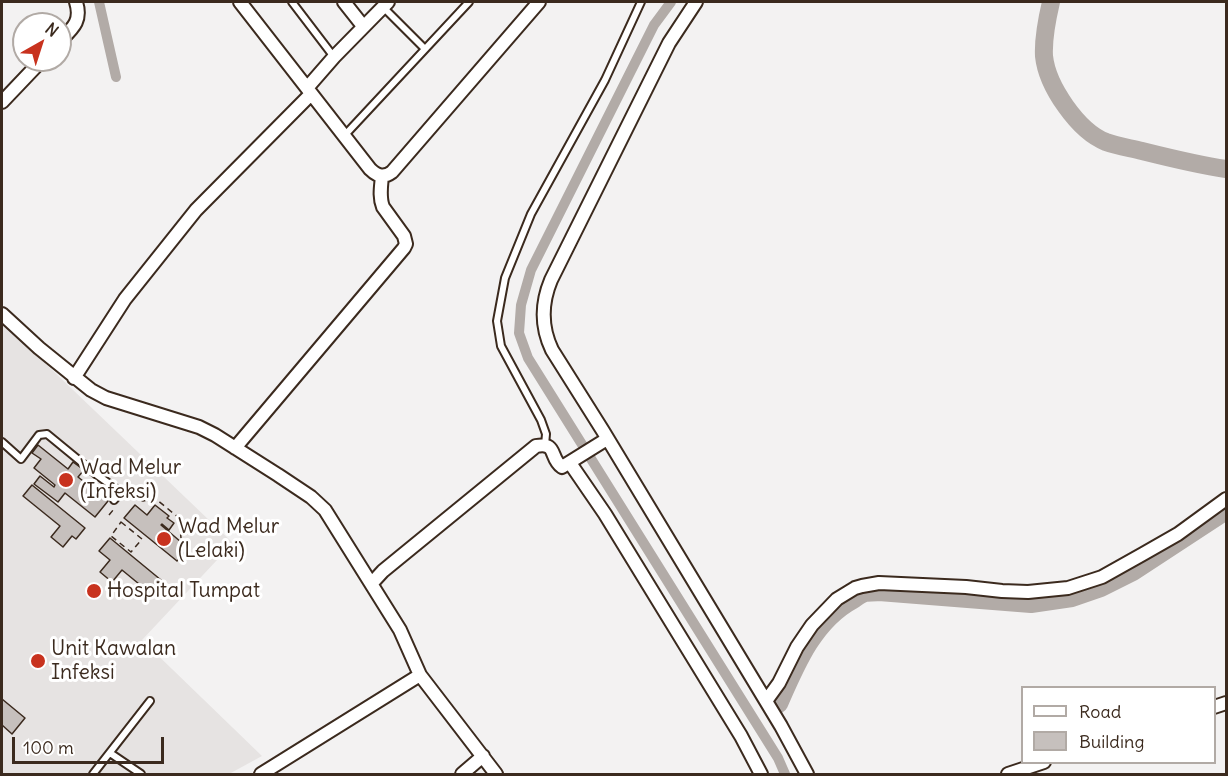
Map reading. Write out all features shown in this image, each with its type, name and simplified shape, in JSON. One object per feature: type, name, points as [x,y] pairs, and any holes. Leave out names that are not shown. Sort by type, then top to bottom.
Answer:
[{"type":"street","points":[[72,27],[79,15],[76,2]]},
{"type":"street","points":[[240,2],[370,170],[382,176],[392,172],[537,2]]},
{"type":"street","points":[[344,2],[363,26]]},
{"type":"street","points":[[696,2],[669,43],[551,280],[544,302],[543,318],[546,336],[552,350],[604,442],[765,701],[807,774]]},
{"type":"street","points":[[74,378],[125,298],[196,210],[309,91],[334,57],[385,4]]},
{"type":"street","points":[[2,102],[31,72]]},
{"type":"street","points":[[236,448],[406,244],[404,236],[381,202],[382,176]]},
{"type":"street","points":[[2,314],[74,378],[100,395],[200,427],[311,497],[325,510],[400,630],[420,675],[496,774]]},
{"type":"street","points":[[372,583],[383,571],[531,449],[545,445],[552,449],[561,467],[604,442]]},
{"type":"street","points":[[572,462],[741,736],[761,774]]},
{"type":"street","points":[[765,701],[779,683],[797,647],[812,625],[837,599],[855,588],[879,583],[966,586],[1028,592],[1068,588],[1102,577],[1178,534],[1227,499]]},
{"type":"street","points":[[261,774],[420,675]]},
{"type":"street","points":[[462,774],[483,756]]},
{"type":"street","points":[[1008,774],[1038,764]]},
{"type":"lane","points":[[292,2],[334,57]]},
{"type":"lane","points":[[344,136],[469,2]]},
{"type":"lane","points":[[545,445],[546,434],[541,420],[501,346],[497,321],[505,278],[531,214],[605,80],[641,2]]},
{"type":"lane","points":[[385,4],[425,49]]},
{"type":"lane","points":[[2,442],[21,459],[39,435],[47,434],[121,492],[114,500]]},
{"type":"lane","points":[[93,774],[150,701]]},
{"type":"lane","points":[[110,753],[141,774]]},
{"type":"path","points":[[126,494],[143,501],[156,499],[179,518],[181,538]]},
{"type":"path","points":[[109,515],[115,508]]},
{"type":"path","points":[[122,522],[142,539],[131,552],[111,536],[117,528],[122,522]]},
{"type":"path","points":[[112,523],[119,532]]},
{"type":"path","points":[[117,528],[122,529]]},
{"type":"path","points":[[113,532],[117,535]]},
{"type":"shaded area","name":"Hospital Tumpat","points":[[2,322],[233,543],[142,640],[262,756],[229,774],[2,774]]},
{"type":"building","name":"Wad Melur (Infeksi)","points":[[38,445],[68,469],[73,462],[84,470],[78,477],[108,501],[95,517],[65,493],[58,502],[34,484],[40,476],[54,487],[55,485],[34,468],[41,459],[32,453]]},
{"type":"building","points":[[32,485],[85,528],[76,539],[72,536],[63,547],[51,537],[60,526],[23,496]]},
{"type":"building","name":"Wad Melur (Lelaki)","points":[[135,505],[147,515],[155,505],[169,516],[167,518],[174,523],[169,530],[161,525],[188,548],[177,561],[124,518]]},
{"type":"building","points":[[110,538],[161,580],[150,593],[122,570],[112,582],[100,572],[110,560],[99,551]]},
{"type":"building","points":[[2,699],[25,718],[12,734],[2,725]]},
{"type":"waterway","points":[[99,2],[116,77]]},
{"type":"waterway","points":[[671,2],[654,25],[531,270],[521,305],[519,333],[528,358],[778,758],[785,774]]},
{"type":"waterway","points":[[1051,2],[1044,42],[1046,68],[1066,106],[1085,128],[1106,142],[1226,169]]},
{"type":"waterway","points":[[779,704],[792,674],[817,632],[839,609],[863,594],[879,592],[1031,604],[1072,598],[1101,588],[1133,572],[1226,511]]},
{"type":"place","name":"Wad Melur (Infeksi)","points":[[66,480]]},
{"type":"place","name":"Wad Melur (Lelaki)","points":[[164,539]]},
{"type":"place","name":"Hospital Tumpat","points":[[94,591]]},
{"type":"place","name":"Unit Kawalan Infeksi","points":[[38,661]]}]
